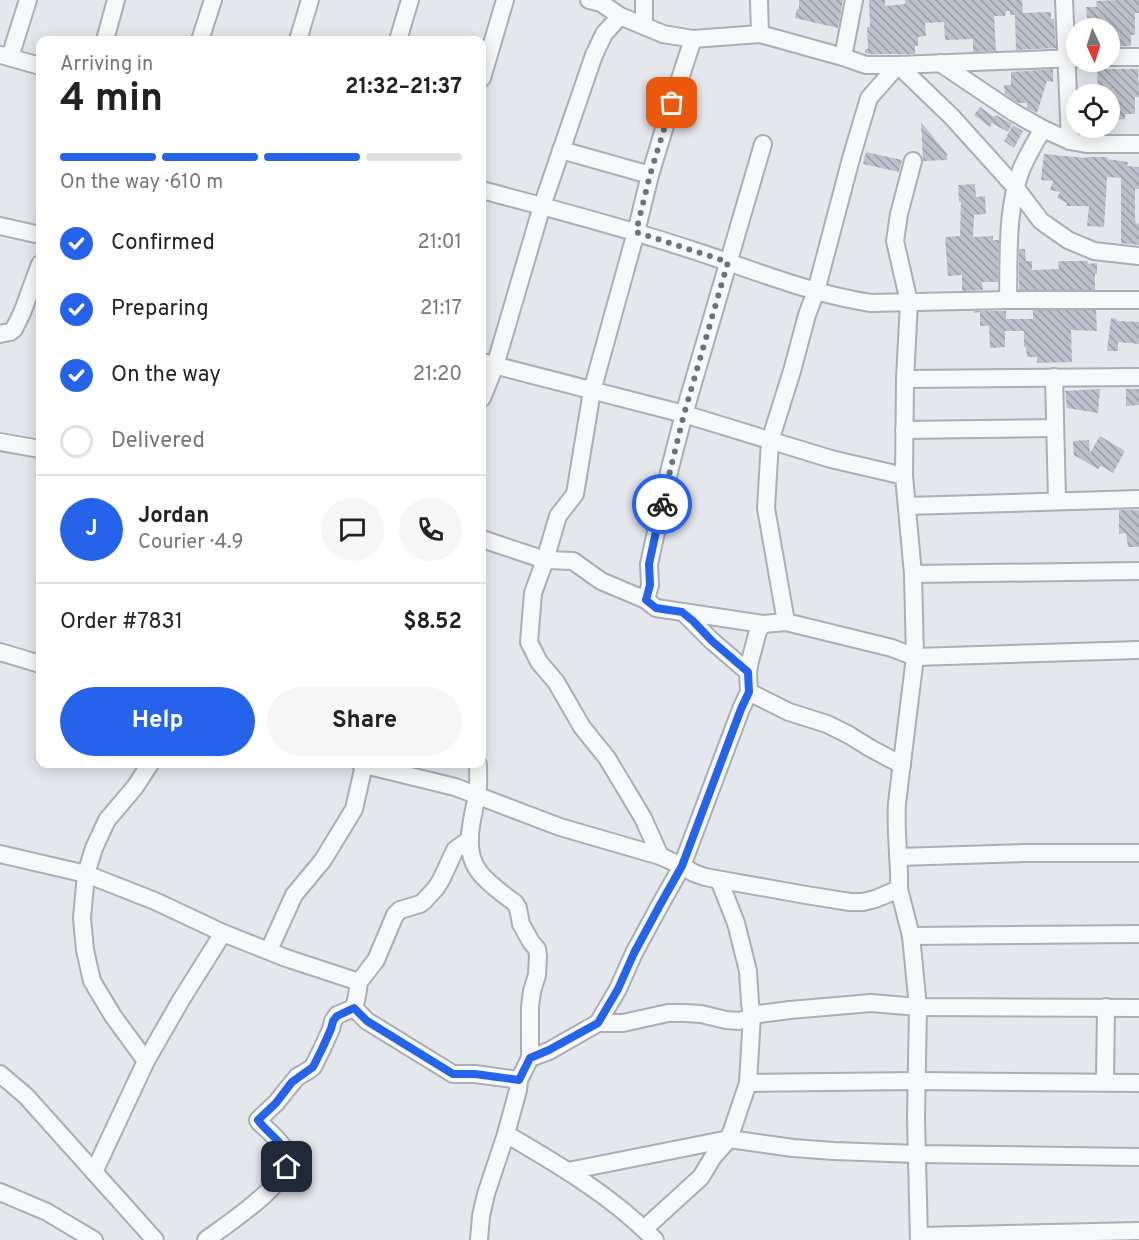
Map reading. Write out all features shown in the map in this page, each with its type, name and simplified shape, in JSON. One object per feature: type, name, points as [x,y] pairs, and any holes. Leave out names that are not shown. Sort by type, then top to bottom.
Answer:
[{"type":"street","points":[[28,0],[5,56],[36,65]]},
{"type":"street","points":[[106,36],[116,0]]},
{"type":"street","points":[[201,36],[213,0]]},
{"type":"street","points":[[299,36],[310,0]]},
{"type":"street","points":[[399,36],[410,0]]},
{"type":"street","points":[[486,64],[505,0]]},
{"type":"street","points":[[589,0],[601,3],[620,16],[663,34],[693,39],[760,34],[866,65],[1066,58]]},
{"type":"street","points":[[644,0],[644,26]]},
{"type":"street","points":[[759,0],[760,34]]},
{"type":"street","points":[[843,57],[854,0]]},
{"type":"street","points":[[1064,0],[1066,18]]},
{"type":"street","points":[[620,16],[604,34],[594,55],[488,364],[684,414],[831,459],[904,476]]},
{"type":"street","points":[[660,856],[643,818],[607,758],[582,727],[556,682],[539,662],[529,642],[533,593],[558,516],[575,494],[592,392],[650,175],[693,39]]},
{"type":"street","points":[[1120,57],[1139,57]]},
{"type":"street","points":[[940,63],[1012,112],[1070,141],[1086,144],[1139,144]]},
{"type":"street","points":[[898,65],[952,117],[1016,188],[1041,221],[1068,240],[1094,251],[1139,256]]},
{"type":"street","points":[[786,622],[765,508],[770,441],[816,291],[869,98],[898,65]]},
{"type":"street","points":[[1070,141],[1072,72]]},
{"type":"street","points":[[1008,300],[1011,212],[1022,170],[1043,129]]},
{"type":"street","points":[[646,600],[650,585],[649,564],[670,468],[762,144]]},
{"type":"street","points":[[561,150],[650,175]]},
{"type":"street","points":[[913,161],[898,214],[895,241],[909,302],[904,476],[913,574],[915,657],[896,820],[899,889],[911,936],[918,1007],[916,1081],[919,1238],[1139,1231]]},
{"type":"street","points":[[486,191],[636,232],[849,300],[871,303],[1139,300]]},
{"type":"street","points":[[0,226],[36,234]]},
{"type":"street","points":[[0,334],[10,332],[17,322],[36,274]]},
{"type":"street","points":[[1054,377],[1057,500]]},
{"type":"street","points":[[905,379],[1139,377]]},
{"type":"street","points":[[904,430],[1055,428]]},
{"type":"street","points":[[0,442],[36,448]]},
{"type":"street","points":[[907,506],[1139,499]]},
{"type":"street","points":[[486,540],[545,560],[573,561],[601,581],[646,600],[656,608],[763,624],[786,622],[892,648],[915,657],[1139,650]]},
{"type":"street","points":[[913,574],[1139,571]]},
{"type":"street","points":[[682,612],[748,672]]},
{"type":"street","points":[[598,1023],[682,866],[749,692],[748,672],[758,631],[763,624]]},
{"type":"street","points":[[0,652],[36,663]]},
{"type":"street","points":[[749,692],[789,712],[842,731],[902,765]]},
{"type":"street","points":[[147,768],[135,787],[107,820],[94,848],[86,874],[82,918],[85,950],[92,981],[113,1016],[147,1061]]},
{"type":"street","points":[[269,950],[294,895],[323,860],[354,809],[361,768]]},
{"type":"street","points":[[378,768],[455,787],[560,827],[660,856],[694,873],[719,879],[850,902],[875,899],[899,889]]},
{"type":"street","points":[[478,768],[477,795],[470,839],[472,856],[480,873],[515,903],[521,924],[537,949],[537,975],[530,1007],[530,1058],[519,1080],[506,1134],[483,1206],[479,1240]]},
{"type":"street","points":[[354,1008],[359,982],[376,960],[395,915],[400,910],[424,901],[441,880],[455,850],[470,839]]},
{"type":"street","points":[[898,857],[1024,853],[1139,853]]},
{"type":"street","points":[[0,854],[86,874],[155,901],[223,933],[286,958],[359,982]]},
{"type":"street","points":[[506,1134],[568,1171],[619,1206],[650,1234],[701,1177],[713,1157],[729,1139],[748,1083],[752,1015],[748,971],[736,923],[719,879]]},
{"type":"street","points":[[94,1172],[147,1061],[181,1000],[223,933]]},
{"type":"street","points":[[911,936],[1139,934]]},
{"type":"street","points":[[530,1058],[598,1023],[623,1023],[668,1013],[701,1014],[739,1021],[752,1015],[871,1003],[918,1007],[1139,1008]]},
{"type":"street","points":[[1105,1082],[1106,1007]]},
{"type":"street","points":[[354,1008],[367,1021],[453,1074],[475,1074],[519,1080]]},
{"type":"street","points":[[206,1240],[240,1216],[273,1186],[283,1173],[289,1162],[288,1155],[258,1120],[276,1103],[292,1082],[313,1067],[337,1016],[354,1008]]},
{"type":"street","points":[[0,1074],[26,1096],[155,1240]]},
{"type":"street","points":[[748,1083],[916,1081],[1139,1083]]},
{"type":"street","points":[[568,1171],[729,1139],[834,1151],[1139,1157]]},
{"type":"street","points":[[0,1192],[47,1212],[94,1240]]},
{"type":"building","points":[[799,0],[843,0],[838,28],[795,18],[797,9],[799,9]]},
{"type":"building","points":[[869,0],[885,0],[885,6],[905,4],[905,0],[1022,0],[1023,13],[1051,12],[1051,19],[1054,19],[1056,48],[1016,50],[1015,15],[1010,15],[1010,11],[1006,11],[1005,16],[994,16],[996,51],[973,52],[973,39],[945,40],[944,22],[925,23],[926,36],[918,37],[915,54],[868,54],[865,53],[865,49],[868,49],[867,27],[870,27]]},
{"type":"building","points":[[1139,0],[1139,13],[1135,13],[1135,35],[1131,35],[1131,46],[1120,46],[1120,18],[1087,18],[1086,7],[1097,7],[1096,1]]},
{"type":"building","points":[[1053,69],[1053,82],[1047,81],[1037,113],[1027,108],[1027,103],[1018,103],[1005,94],[1004,85],[1011,85],[1011,72]]},
{"type":"building","points":[[1138,69],[1139,97],[1135,97],[1135,114],[1125,114],[1125,119],[1120,119],[1120,84],[1098,84],[1097,72]]},
{"type":"building","points":[[980,107],[994,117],[996,115],[1012,124],[1008,132],[992,123],[990,127],[974,115]]},
{"type":"building","points":[[921,122],[947,154],[947,160],[923,161]]},
{"type":"building","points":[[1013,125],[1023,131],[1014,148],[1004,141]]},
{"type":"building","points":[[866,152],[902,160],[899,172],[863,164]]},
{"type":"building","points":[[1044,154],[1086,158],[1107,157],[1107,159],[1128,162],[1127,166],[1139,167],[1139,189],[1135,189],[1135,217],[1136,223],[1139,224],[1139,245],[1121,243],[1121,178],[1107,177],[1104,227],[1087,226],[1089,206],[1066,206],[1067,203],[1057,198],[1060,192],[1050,190],[1053,181],[1041,180]]},
{"type":"building","points":[[975,184],[976,197],[985,196],[986,214],[974,215],[973,237],[993,236],[993,240],[999,240],[998,282],[982,282],[983,290],[962,291],[962,275],[948,276],[945,237],[960,236],[961,202],[959,202],[958,185]]},
{"type":"building","points":[[1019,249],[1025,249],[1026,261],[1032,261],[1032,270],[1059,269],[1058,261],[1097,263],[1095,290],[1019,290]]},
{"type":"building","points":[[1033,310],[1096,310],[1097,331],[1071,330],[1072,362],[1037,363],[1037,357],[1027,357],[1026,347],[1024,347],[1024,331],[1005,331],[1005,347],[990,348],[989,326],[980,326],[980,312],[974,313],[974,311],[1006,311],[1006,319],[1033,319]]},
{"type":"building","points":[[1111,318],[1117,321],[1139,322],[1139,344],[1118,342],[1118,351],[1107,351]]},
{"type":"building","points":[[1100,389],[1098,413],[1067,408],[1065,391]]},
{"type":"building","points":[[1126,389],[1139,389],[1139,405],[1126,406]]},
{"type":"building","points":[[1100,436],[1125,451],[1113,473],[1101,466],[1098,469],[1074,455],[1073,441],[1089,440],[1090,453]]},
{"type":"building","points":[[1119,510],[1139,510],[1139,547],[1128,547],[1126,533],[1119,534]]},
{"type":"way so far","points":[[662,504],[684,414],[728,262],[636,232],[650,175],[672,103]]},
{"type":"route","points":[[287,1167],[288,1155],[284,1148],[258,1120],[276,1103],[297,1077],[313,1067],[333,1021],[344,1012],[354,1008],[367,1021],[453,1074],[475,1074],[519,1080],[530,1058],[598,1023],[618,989],[634,953],[682,866],[749,692],[748,672],[693,621],[682,612],[656,608],[646,600],[650,585],[649,564],[662,504]]}]
